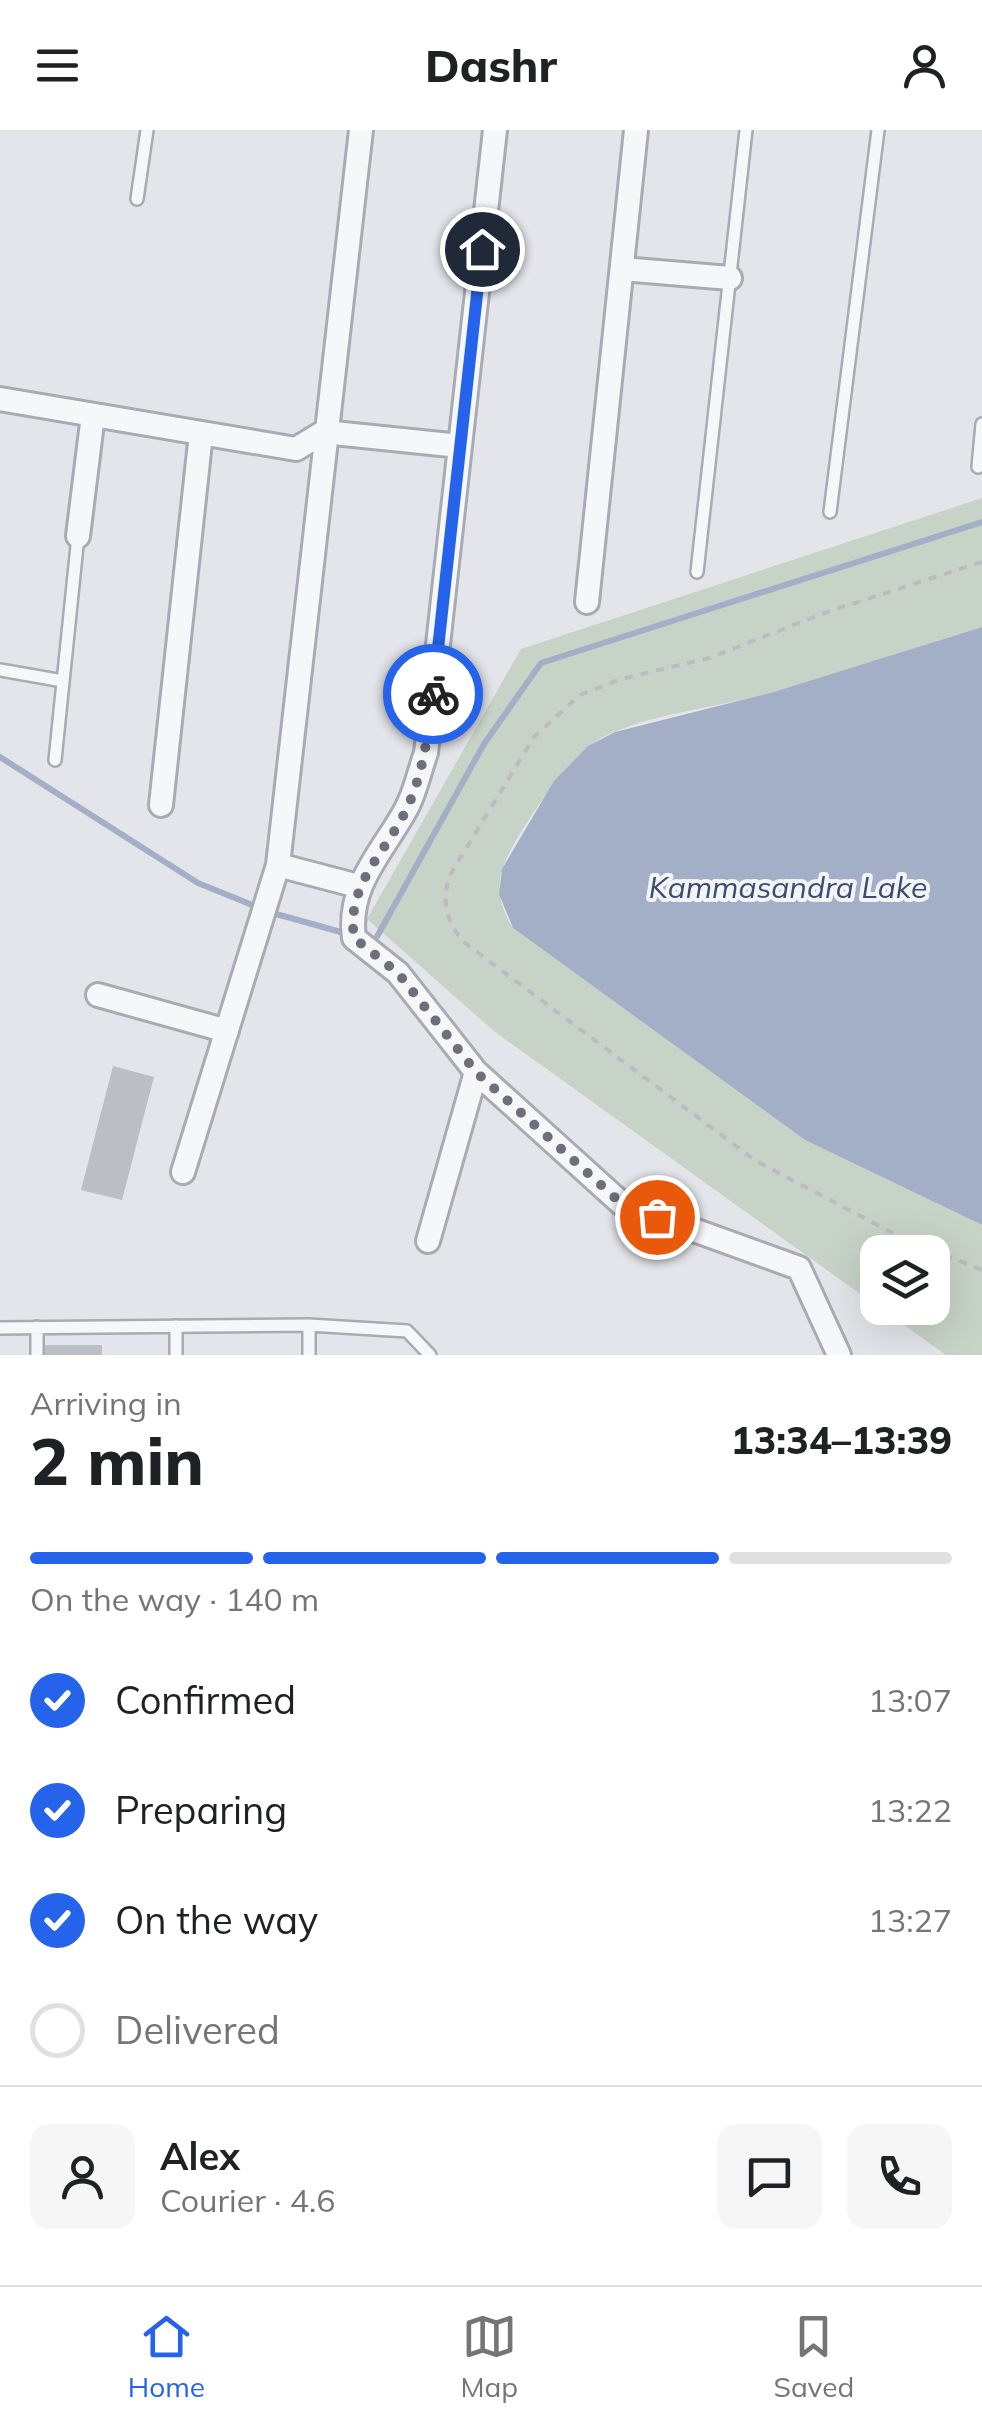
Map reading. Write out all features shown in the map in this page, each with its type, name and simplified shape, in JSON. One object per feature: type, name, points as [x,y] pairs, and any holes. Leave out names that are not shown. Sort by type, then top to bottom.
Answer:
[{"type":"street","points":[[183,1172],[278,865],[361,130]]},
{"type":"street","points":[[495,130],[426,753],[407,808],[358,886],[351,914],[354,938],[398,973],[476,1072],[622,1204],[799,1268],[839,1355]]},
{"type":"street","points":[[587,602],[636,130]]},
{"type":"street","points":[[622,268],[730,278]]},
{"type":"street","points":[[0,399],[296,449],[326,432],[460,446]]},
{"type":"street","points":[[78,536],[93,414]]},
{"type":"street","points":[[161,805],[201,433]]},
{"type":"street","points":[[278,865],[358,886]]},
{"type":"street","points":[[98,995],[227,1030]]},
{"type":"street","points":[[428,1241],[476,1072]]},
{"type":"lane","points":[[137,199],[147,130]]},
{"type":"lane","points":[[697,572],[746,130]]},
{"type":"lane","points":[[830,512],[878,130]]},
{"type":"lane","points":[[978,467],[982,424]]},
{"type":"lane","points":[[54,760],[78,536]]},
{"type":"lane","points":[[0,670],[63,681]]},
{"type":"lane","points":[[309,1325],[310,1355]]},
{"type":"lane","points":[[0,1328],[309,1325],[407,1331],[430,1355]]},
{"type":"lane","points":[[176,1326],[176,1355]]},
{"type":"lane","points":[[37,1327],[37,1355]]},
{"type":"path","points":[[982,562],[827,612],[709,658],[621,679],[580,695],[534,737],[450,875],[445,897],[450,922],[465,943],[756,1161],[904,1240],[982,1270]]},
{"type":"green space","points":[[982,498],[982,627],[797,686],[662,717],[601,738],[573,762],[541,802],[505,863],[500,885],[502,904],[513,928],[805,1140],[982,1225],[982,1355],[946,1355],[904,1325],[950,1325],[950,1235],[860,1235],[860,1294],[495,1032],[367,919],[521,649]]},
{"type":"water","name":"Kammasandra Lake","points":[[982,627],[982,1225],[805,1140],[513,928],[499,894],[502,869],[554,781],[588,746],[615,732],[774,692]]},
{"type":"building","points":[[113,1066],[154,1077],[122,1200],[81,1190]]},
{"type":"building","points":[[43,1345],[102,1345],[102,1355],[43,1355]]},
{"type":"waterway","points":[[370,941],[374,942],[484,744],[541,663],[982,522]]},
{"type":"waterway","points":[[0,757],[198,883],[257,907]]},
{"type":"waterway","points":[[269,912],[348,934]]},
{"type":"way so far","points":[[433,694],[426,753],[407,808],[358,886],[351,914],[354,938],[398,973],[476,1072],[622,1204],[657,1217]]},
{"type":"route","points":[[433,694],[482,249]]}]
